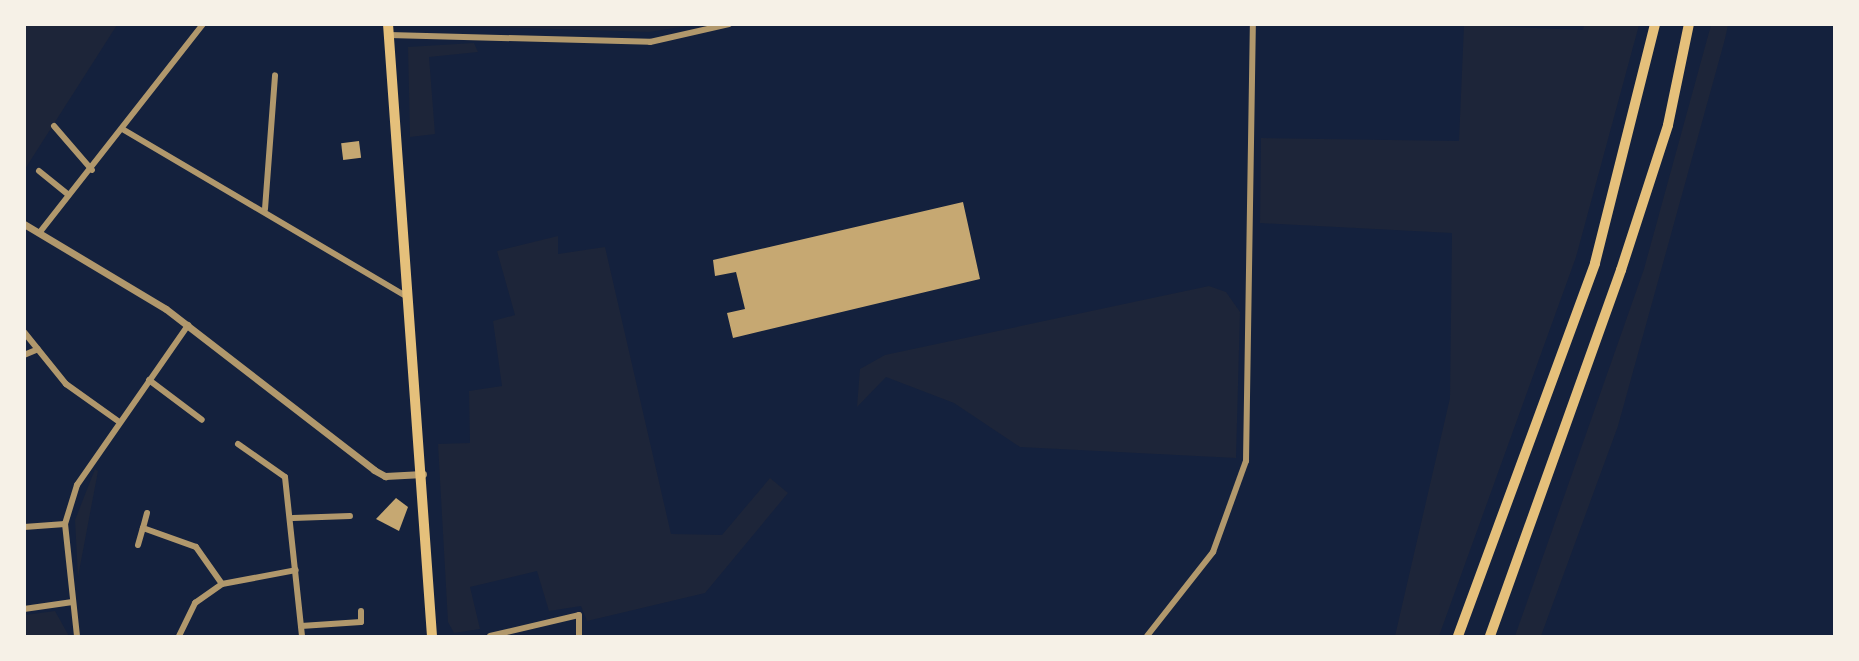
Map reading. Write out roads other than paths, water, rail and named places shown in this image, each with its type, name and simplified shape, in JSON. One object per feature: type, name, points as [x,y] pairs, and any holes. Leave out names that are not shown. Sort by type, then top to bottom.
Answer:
[{"type":"highway","points":[[1458,636],[1595,263],[1655,24]]},
{"type":"highway","points":[[1490,636],[1625,257],[1668,125],[1689,24]]},
{"type":"main road","points":[[388,30],[406,296],[423,474],[432,636]]},
{"type":"street","points":[[40,232],[124,130],[203,24]]},
{"type":"street","points":[[388,30],[650,42],[729,24]]},
{"type":"street","points":[[1147,636],[1213,552],[1246,461],[1253,24]]},
{"type":"street","points":[[265,209],[275,75]]},
{"type":"street","points":[[54,125],[92,170]]},
{"type":"street","points":[[124,130],[265,209],[406,296]]},
{"type":"street","points":[[39,171],[69,195]]},
{"type":"street","points":[[24,224],[188,325],[374,470],[396,477],[423,474]]},
{"type":"street","points":[[76,636],[65,524],[77,485],[118,421],[188,325]]},
{"type":"street","points":[[24,332],[66,384],[118,421]]},
{"type":"street","points":[[24,355],[38,349]]},
{"type":"street","points":[[149,380],[202,420]]},
{"type":"street","points":[[239,444],[285,477],[293,518],[302,636]]},
{"type":"street","points":[[138,545],[148,513]]},
{"type":"street","points":[[293,518],[350,516]]},
{"type":"street","points":[[24,527],[65,524]]},
{"type":"street","points":[[143,528],[196,547],[222,584]]},
{"type":"street","points":[[179,636],[195,603],[222,584],[296,570]]},
{"type":"street","points":[[24,609],[72,602]]},
{"type":"street","points":[[301,626],[361,622],[361,611]]},
{"type":"street","points":[[490,636],[510,634],[579,615],[579,636]]}]
